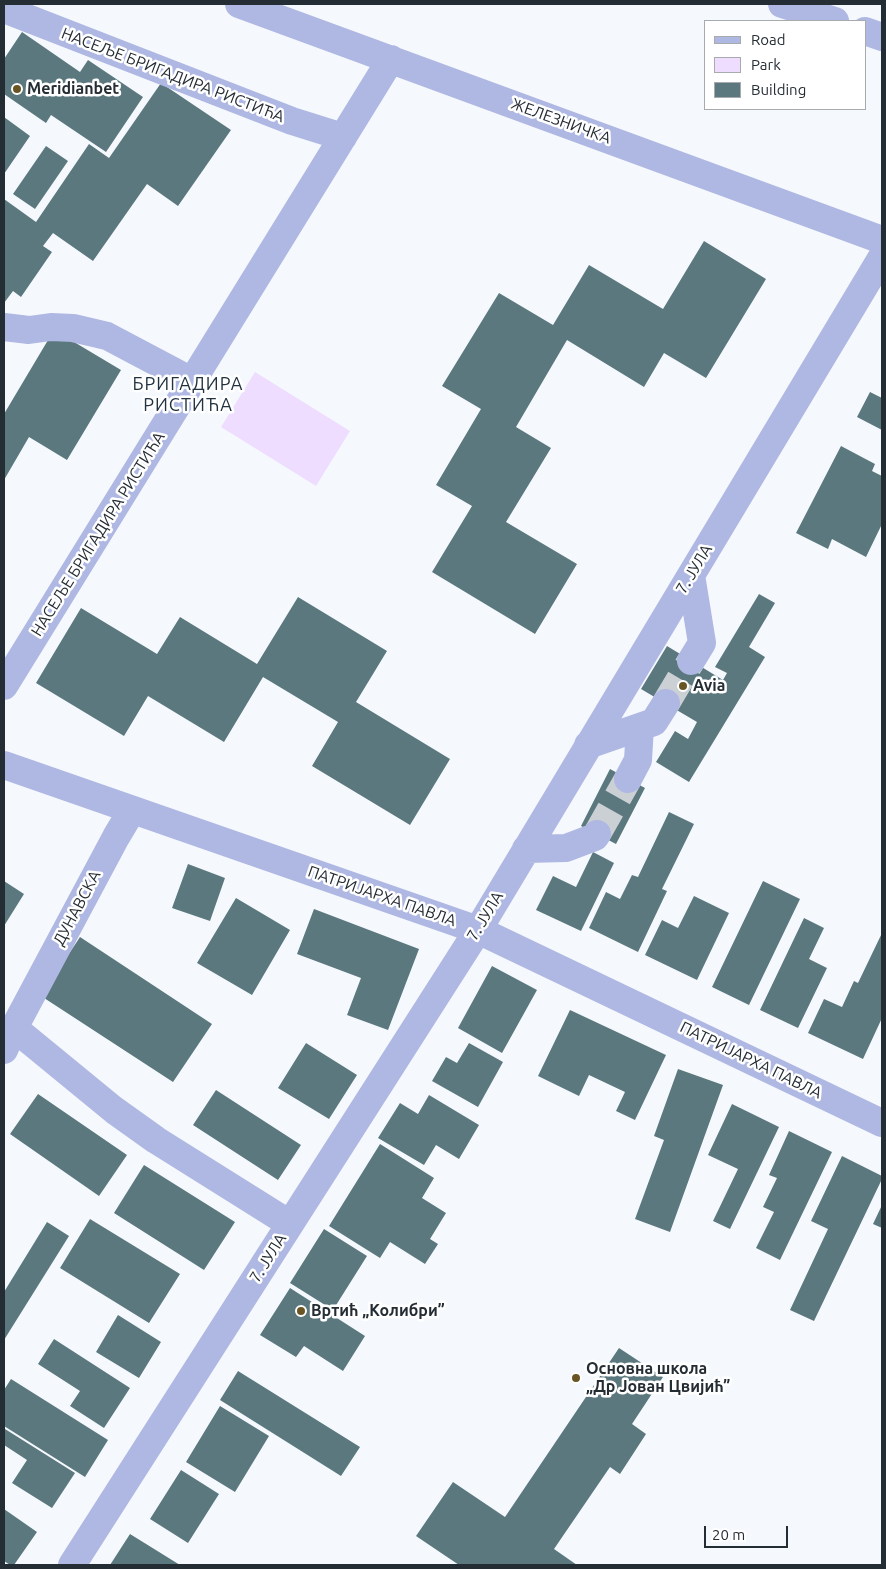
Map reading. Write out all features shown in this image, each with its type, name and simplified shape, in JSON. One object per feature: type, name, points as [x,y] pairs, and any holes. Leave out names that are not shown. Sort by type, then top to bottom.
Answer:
[{"type":"street","name":"ЖЕЛЕЗНИЧКА","points":[[239,4],[882,240]]},
{"type":"street","points":[[782,4],[832,20]]},
{"type":"street","name":"НАСЕЉЕ БРИГАДИРА РИСТИЋА","points":[[4,9],[292,121],[343,137]]},
{"type":"street","points":[[866,31],[882,37]]},
{"type":"street","name":"НАСЕЉЕ БРИГАДИРА РИСТИЋА","points":[[4,686],[391,59]]},
{"type":"street","name":"7. ЈУЛА","points":[[72,1565],[478,930],[882,256]]},
{"type":"street","points":[[4,327],[29,330],[51,327],[73,328],[107,336],[192,381]]},
{"type":"street","points":[[690,575],[702,643],[691,661]]},
{"type":"street","points":[[588,745],[654,722],[666,703]]},
{"type":"street","points":[[628,779],[638,760],[640,727]]},
{"type":"street","name":"ПАТРИЈАРХА ПАВЛА","points":[[4,765],[478,930],[882,1123]]},
{"type":"street","name":"ДУНАВСКА","points":[[11,1021],[132,810]]},
{"type":"street","points":[[526,849],[566,848],[595,837],[597,834]]},
{"type":"street","points":[[11,1021],[121,1115],[156,1140],[290,1224]]},
{"type":"green space","points":[[255,372],[350,431],[316,486],[221,427]]},
{"type":"building","points":[[22,32],[80,72],[88,60],[143,97],[106,152],[51,115],[46,123],[4,94],[4,59]]},
{"type":"building","points":[[161,83],[231,130],[178,206],[147,184],[93,261],[53,233],[43,246],[52,252],[21,297],[13,291],[4,303],[4,199],[36,222],[89,144],[109,158]]},
{"type":"building","points":[[4,117],[30,136],[4,174]]},
{"type":"building","points":[[46,146],[68,161],[35,209],[13,194]]},
{"type":"building","points":[[704,241],[766,279],[706,378],[664,353],[644,387],[567,340],[516,427],[551,448],[506,522],[577,564],[535,634],[432,572],[472,506],[436,485],[481,409],[442,386],[499,293],[553,325],[589,265],[663,309]]},
{"type":"building","points":[[54,330],[121,370],[67,460],[29,437],[4,480],[4,414]]},
{"type":"building","points":[[870,392],[882,398],[882,430],[857,417]]},
{"type":"building","points":[[841,446],[875,464],[872,471],[882,476],[882,524],[866,557],[832,539],[828,549],[796,533]]},
{"type":"building","points":[[759,594],[775,603],[749,647],[765,657],[689,782],[656,762],[675,731],[688,739],[697,722],[641,689],[667,646],[723,680],[727,673],[715,667]]},
{"type":"building","points":[[298,597],[387,651],[356,702],[450,759],[410,825],[312,766],[338,722],[263,677],[224,742],[148,696],[124,736],[36,683],[81,608],[157,654],[180,617],[257,664]]},
{"type":"building","points":[[610,769],[645,788],[616,844],[581,826]]},
{"type":"building","points":[[669,812],[694,824],[662,889],[667,891],[638,952],[589,928],[606,892],[620,899],[632,875],[638,877]]},
{"type":"building","points":[[593,852],[614,863],[581,931],[536,910],[553,876],[576,887]]},
{"type":"building","points":[[188,864],[225,878],[210,921],[172,908]]},
{"type":"building","points":[[4,881],[24,894],[4,926]]},
{"type":"building","points":[[763,881],[800,899],[749,1005],[712,987]]},
{"type":"building","points":[[694,896],[729,913],[697,980],[645,955],[662,920],[678,928]]},
{"type":"building","points":[[236,898],[290,930],[252,995],[197,963]]},
{"type":"building","points":[[314,909],[419,949],[388,1030],[347,1015],[361,978],[297,954]]},
{"type":"building","points":[[804,918],[824,928],[809,959],[827,968],[798,1028],[760,1010]]},
{"type":"building","points":[[882,933],[882,1018],[863,1059],[808,1033],[824,999],[842,1007],[854,981],[858,983]]},
{"type":"building","points":[[80,937],[212,1024],[173,1082],[41,996]]},
{"type":"building","points":[[492,966],[537,990],[502,1053],[458,1028]]},
{"type":"building","points":[[570,1010],[666,1055],[635,1120],[616,1111],[625,1092],[589,1075],[579,1096],[538,1076]]},
{"type":"building","points":[[306,1043],[357,1075],[329,1119],[278,1088]]},
{"type":"building","points":[[469,1043],[503,1062],[478,1107],[432,1081],[446,1057],[457,1063]]},
{"type":"building","points":[[678,1069],[723,1085],[670,1232],[635,1219],[664,1140],[654,1136]]},
{"type":"building","points":[[216,1090],[301,1145],[278,1180],[193,1125]]},
{"type":"building","points":[[38,1094],[127,1155],[99,1196],[10,1134]]},
{"type":"building","points":[[429,1095],[479,1125],[459,1159],[436,1145],[424,1165],[378,1138],[400,1103],[418,1114]]},
{"type":"building","points":[[732,1104],[779,1127],[730,1229],[713,1221],[738,1169],[708,1155]]},
{"type":"building","points":[[789,1131],[832,1152],[780,1260],[756,1248],[774,1212],[763,1207],[777,1178],[769,1175]]},
{"type":"building","points":[[380,1144],[434,1178],[422,1198],[446,1213],[430,1239],[438,1244],[425,1264],[390,1242],[380,1258],[329,1226]]},
{"type":"building","points":[[842,1156],[882,1176],[882,1179],[814,1321],[790,1310],[828,1229],[811,1221]]},
{"type":"building","points":[[144,1165],[235,1222],[204,1270],[114,1213]]},
{"type":"building","points":[[882,1205],[882,1228],[873,1224]]},
{"type":"building","points":[[90,1219],[180,1274],[149,1323],[60,1268]]},
{"type":"building","points":[[47,1222],[69,1236],[4,1340],[4,1292]]},
{"type":"building","points":[[324,1229],[367,1256],[333,1310],[290,1283]]},
{"type":"building","name":"Вртић „Колибри”","points":[[290,1288],[365,1336],[343,1371],[304,1346],[296,1357],[260,1335]]},
{"type":"building","points":[[118,1315],[161,1342],[139,1378],[96,1352]]},
{"type":"building","points":[[54,1339],[130,1388],[104,1428],[70,1406],[80,1391],[38,1364]]},
{"type":"building","points":[[619,1348],[663,1377],[632,1424],[646,1434],[620,1474],[610,1467],[554,1549],[577,1565],[459,1565],[416,1536],[453,1482],[505,1517]]},
{"type":"building","points":[[238,1371],[360,1447],[341,1476],[220,1400]]},
{"type":"building","points":[[11,1379],[108,1440],[85,1477],[4,1426],[4,1390]]},
{"type":"building","points":[[220,1406],[269,1436],[235,1492],[186,1462]]},
{"type":"building","points":[[5,1429],[75,1473],[52,1508],[12,1483],[27,1460],[4,1445]]},
{"type":"building","points":[[181,1470],[219,1494],[188,1543],[150,1519]]},
{"type":"building","points":[[4,1509],[37,1532],[14,1565],[4,1561]]},
{"type":"building","points":[[130,1534],[180,1565],[110,1565]]},
{"type":"tunnel","points":[[666,703],[691,661]]},
{"type":"tunnel","points":[[597,834],[628,779]]},
{"type":"place","name":"Meridianbet","points":[[17,89]]},
{"type":"place","name":"Avia","points":[[683,686]]},
{"type":"place","name":"Вртић „Колибри”","points":[[301,1311]]},
{"type":"place","name":"Основна школа „Др Јован Цвијић”","points":[[576,1378]]},
{"type":"district","name":"БРИГАДИРА РИСТИЋА","points":[[188,394]]}]
